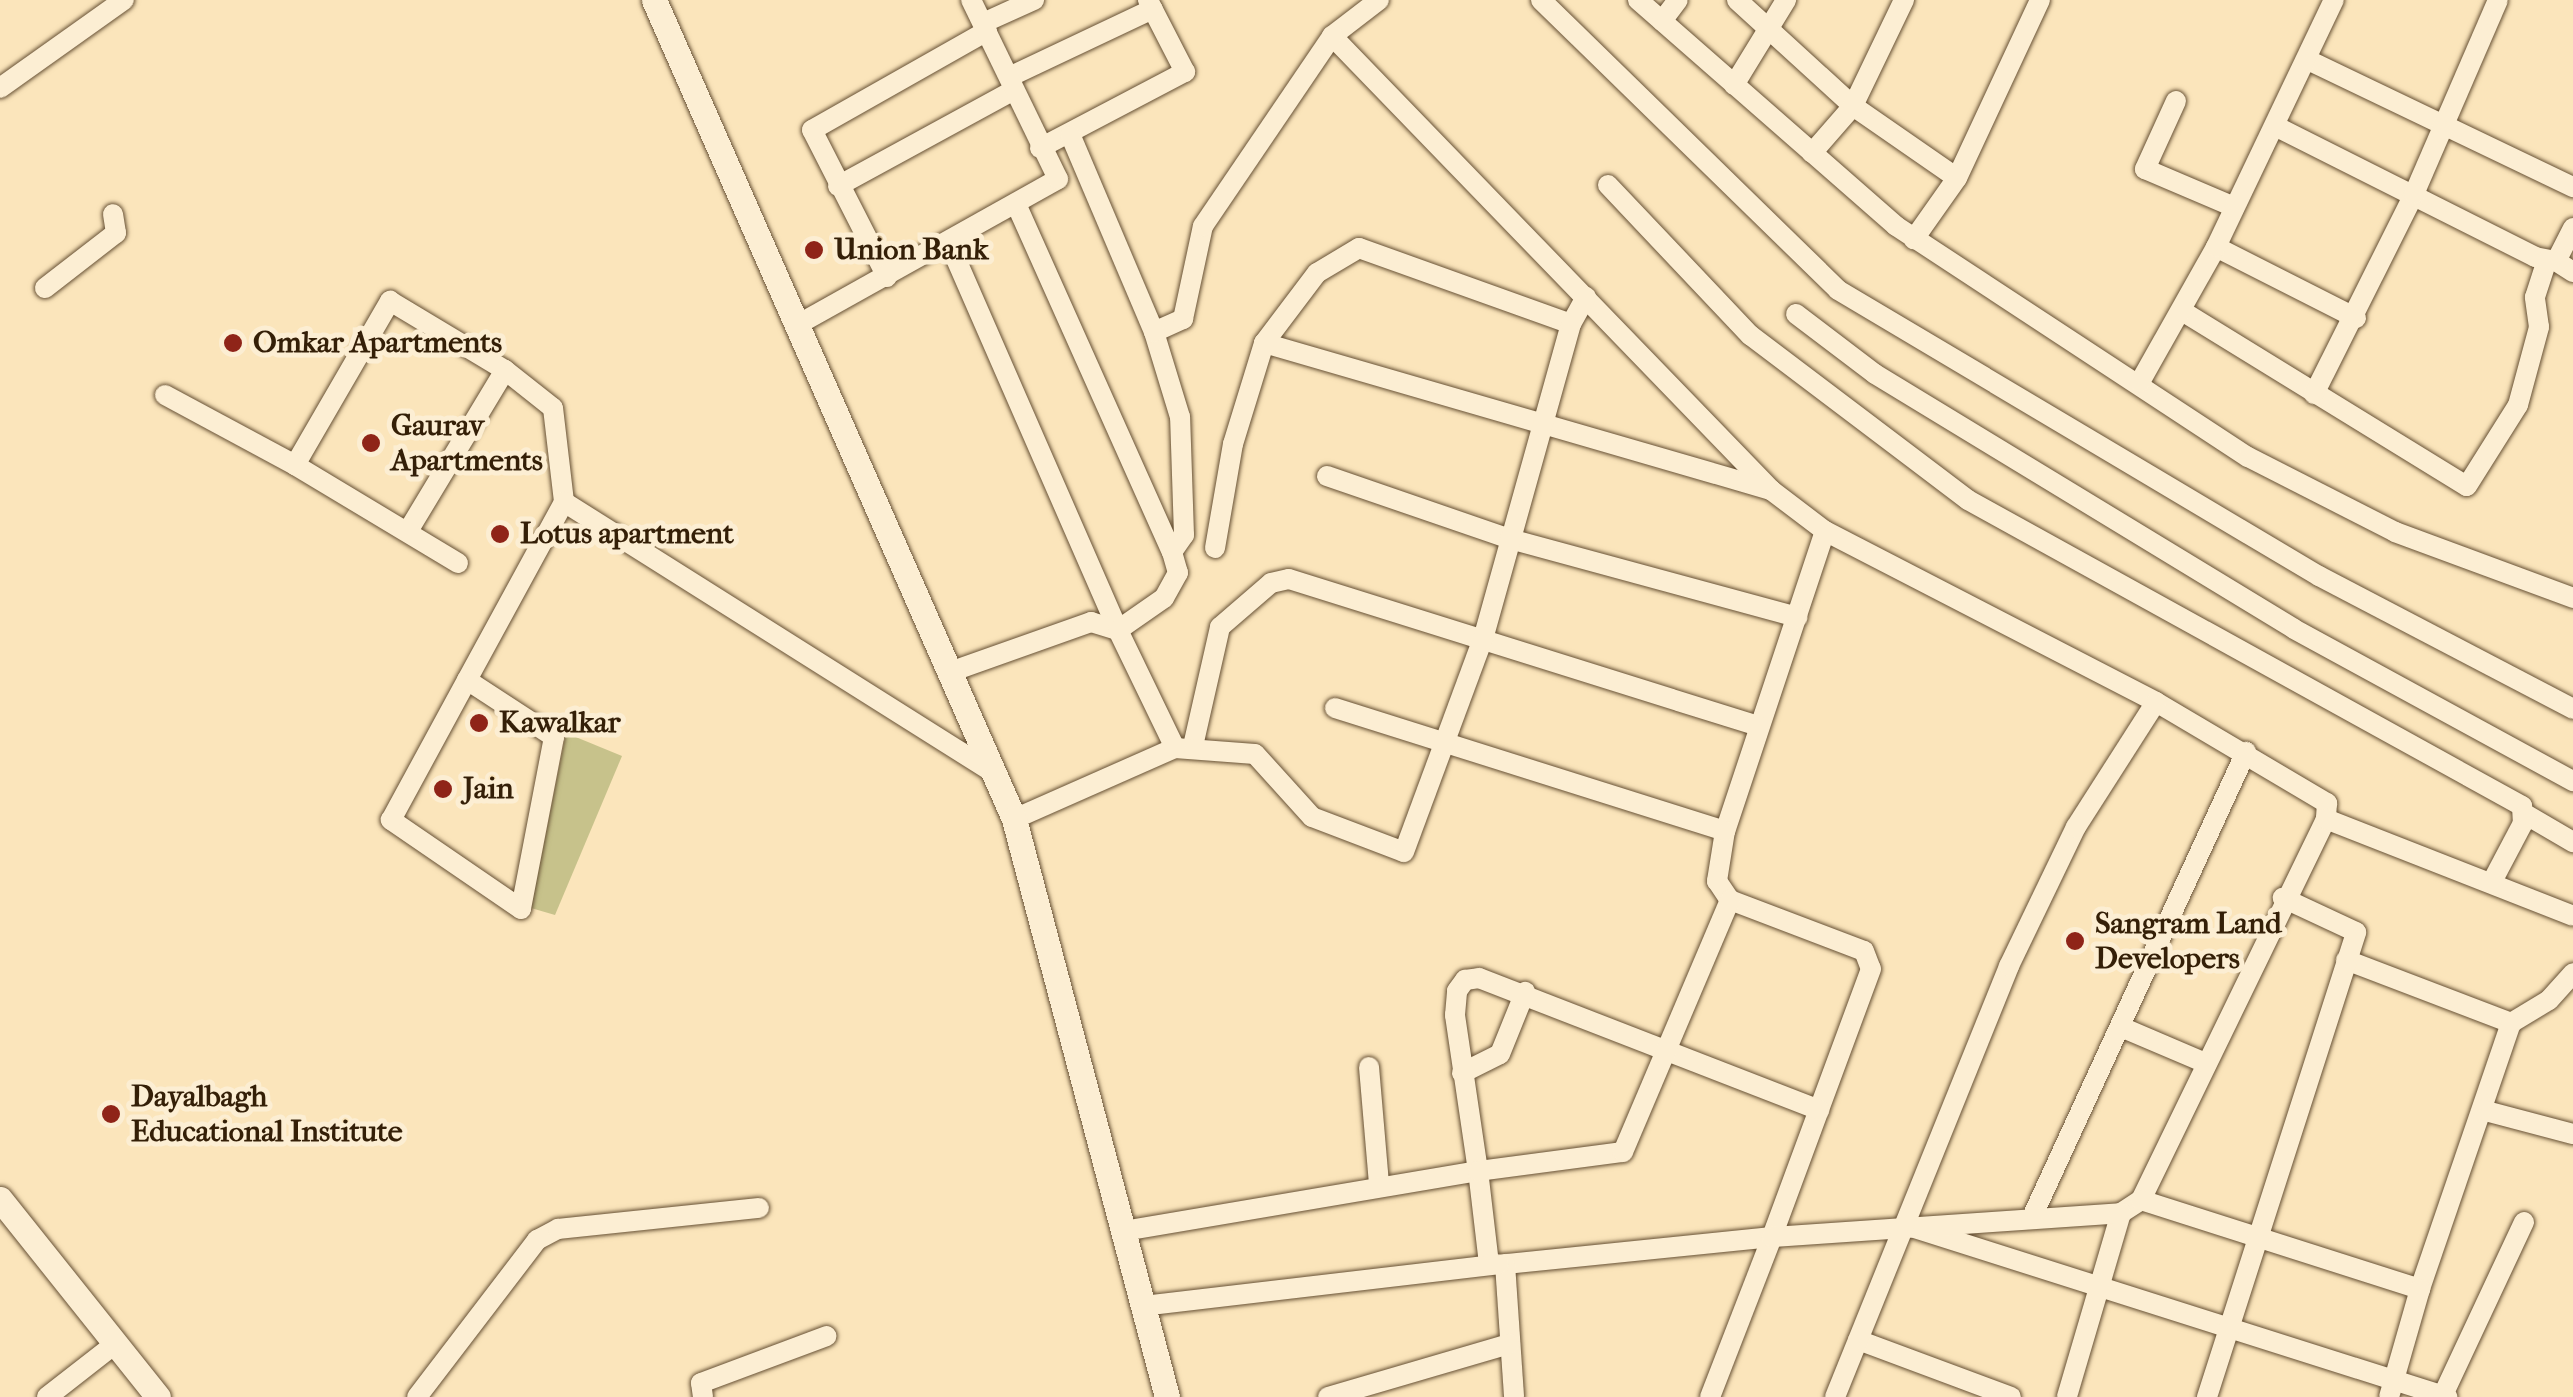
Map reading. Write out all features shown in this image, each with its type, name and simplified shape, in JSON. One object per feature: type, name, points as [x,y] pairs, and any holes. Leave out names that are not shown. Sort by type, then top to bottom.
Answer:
[{"type":"street","points":[[0,88],[124,0]]},
{"type":"street","points":[[654,0],[1014,819],[1167,1397]]},
{"type":"street","points":[[797,325],[1058,180],[971,0]]},
{"type":"street","points":[[887,277],[812,135],[815,126],[1034,0]]},
{"type":"street","points":[[1154,332],[1182,320],[1203,226],[1332,36],[1380,0]]},
{"type":"street","points":[[1541,0],[1838,290],[2319,576],[2573,709]]},
{"type":"street","points":[[1638,0],[1914,238],[2140,382],[2248,457],[2395,532],[2573,598]]},
{"type":"street","points":[[1662,21],[1678,0]]},
{"type":"street","points":[[1737,0],[1853,106],[1957,178]]},
{"type":"street","points":[[1734,85],[1786,0]]},
{"type":"street","points":[[1812,153],[1853,106],[1904,0]]},
{"type":"street","points":[[1914,238],[1957,178],[2040,0]]},
{"type":"street","points":[[2140,382],[2216,247],[2310,61],[2334,0]]},
{"type":"street","points":[[2314,394],[2356,318],[2414,194],[2498,0]]},
{"type":"street","points":[[838,186],[1150,5],[1185,72],[1071,136],[1040,148]]},
{"type":"street","points":[[1143,1306],[1497,1264],[1772,1237],[2033,1215],[2121,1213],[2140,1200],[2282,898],[2326,819],[2326,802],[2246,752],[1825,531],[1771,490],[1332,36]]},
{"type":"street","points":[[2310,61],[2573,186]]},
{"type":"street","points":[[2176,102],[2145,169],[2234,207]]},
{"type":"street","points":[[2275,126],[2559,264]]},
{"type":"street","points":[[1071,136],[1154,332],[1180,416],[1184,535],[1172,552]]},
{"type":"street","points":[[1608,185],[1750,335],[1968,500],[2465,773],[2573,842]]},
{"type":"street","points":[[1017,206],[1178,573],[1164,598],[1118,630]]},
{"type":"street","points":[[46,288],[116,233],[114,214]]},
{"type":"street","points":[[2182,311],[2466,486],[2486,464],[2522,392],[2539,328],[2535,296],[2559,264],[2573,228]]},
{"type":"street","points":[[949,243],[1118,630],[1184,747]]},
{"type":"street","points":[[2216,247],[2356,318]]},
{"type":"street","points":[[1215,548],[1233,444],[1264,343],[1317,273],[1360,248],[1571,324]]},
{"type":"street","points":[[1014,819],[1184,747],[1255,754],[1312,817],[1397,854],[1408,847],[1483,639],[1510,538],[1547,428],[1571,324],[1586,297]]},
{"type":"street","points":[[295,466],[390,301],[505,370],[554,408],[564,502],[467,680],[392,820],[521,909],[554,737],[467,680]]},
{"type":"street","points":[[1796,314],[1875,374],[2263,610],[2573,781]]},
{"type":"street","points":[[1264,343],[1771,490]]},
{"type":"street","points":[[408,532],[505,370]]},
{"type":"street","points":[[165,395],[458,562]]},
{"type":"street","points":[[1326,476],[1510,538],[1798,617]]},
{"type":"street","points":[[564,502],[994,772]]},
{"type":"street","points":[[1710,1397],[1861,1009],[1871,970],[1864,951],[1730,900],[1717,881],[1725,831],[1757,726],[1825,531]]},
{"type":"street","points":[[1184,747],[1216,635],[1279,580],[1483,639],[1757,726]]},
{"type":"street","points":[[950,672],[1091,622],[1118,630]]},
{"type":"street","points":[[1835,1397],[2008,966],[2076,827],[2156,702]]},
{"type":"street","points":[[1336,708],[1725,831]]},
{"type":"street","points":[[2033,1215],[2246,752]]},
{"type":"street","points":[[2493,880],[2525,814]]},
{"type":"street","points":[[2326,819],[2493,880],[2573,916]]},
{"type":"street","points":[[2207,1397],[2226,1327],[2356,932],[2282,898]]},
{"type":"street","points":[[1124,1231],[1378,1184],[1622,1152],[1730,900]]},
{"type":"street","points":[[2346,960],[2511,1023]]},
{"type":"street","points":[[2392,1390],[2420,1289],[2511,1023],[2549,1000],[2573,972]]},
{"type":"street","points":[[1514,1397],[1497,1264],[1462,1073],[1456,992],[1465,980],[1479,978],[1525,992],[1819,1110]]},
{"type":"street","points":[[1462,1073],[1500,1054],[1525,992]]},
{"type":"street","points":[[2121,1027],[2203,1062]]},
{"type":"street","points":[[1368,1067],[1378,1184]]},
{"type":"street","points":[[2482,1110],[2573,1134]]},
{"type":"street","points":[[0,1199],[158,1397]]},
{"type":"street","points":[[2140,1200],[2420,1289]]},
{"type":"street","points":[[416,1397],[537,1240],[558,1229],[759,1208]]},
{"type":"street","points":[[2067,1397],[2121,1213]]},
{"type":"street","points":[[1905,1225],[2226,1327],[2392,1390],[2445,1396],[2524,1222]]},
{"type":"street","points":[[703,1397],[701,1383],[827,1336]]},
{"type":"street","points":[[1858,1340],[1971,1390],[2011,1397]]},
{"type":"street","points":[[47,1397],[116,1344]]},
{"type":"street","points":[[1328,1397],[1509,1344]]},
{"type":"shaded area","points":[[566,733],[622,756],[555,915],[531,908]]},
{"type":"place","name":"Union Bank","points":[[814,250]]},
{"type":"place","name":"Omkar Apartments","points":[[233,343]]},
{"type":"place","name":"Gaurav Apartments","points":[[371,443]]},
{"type":"place","name":"Lotus apartment","points":[[500,534]]},
{"type":"place","name":"Kawalkar","points":[[479,723]]},
{"type":"place","name":"Jain","points":[[443,789]]},
{"type":"place","name":"Sangram Land Developers","points":[[2075,941]]},
{"type":"place","name":"Dayalbagh Educational Institute","points":[[111,1114]]}]
